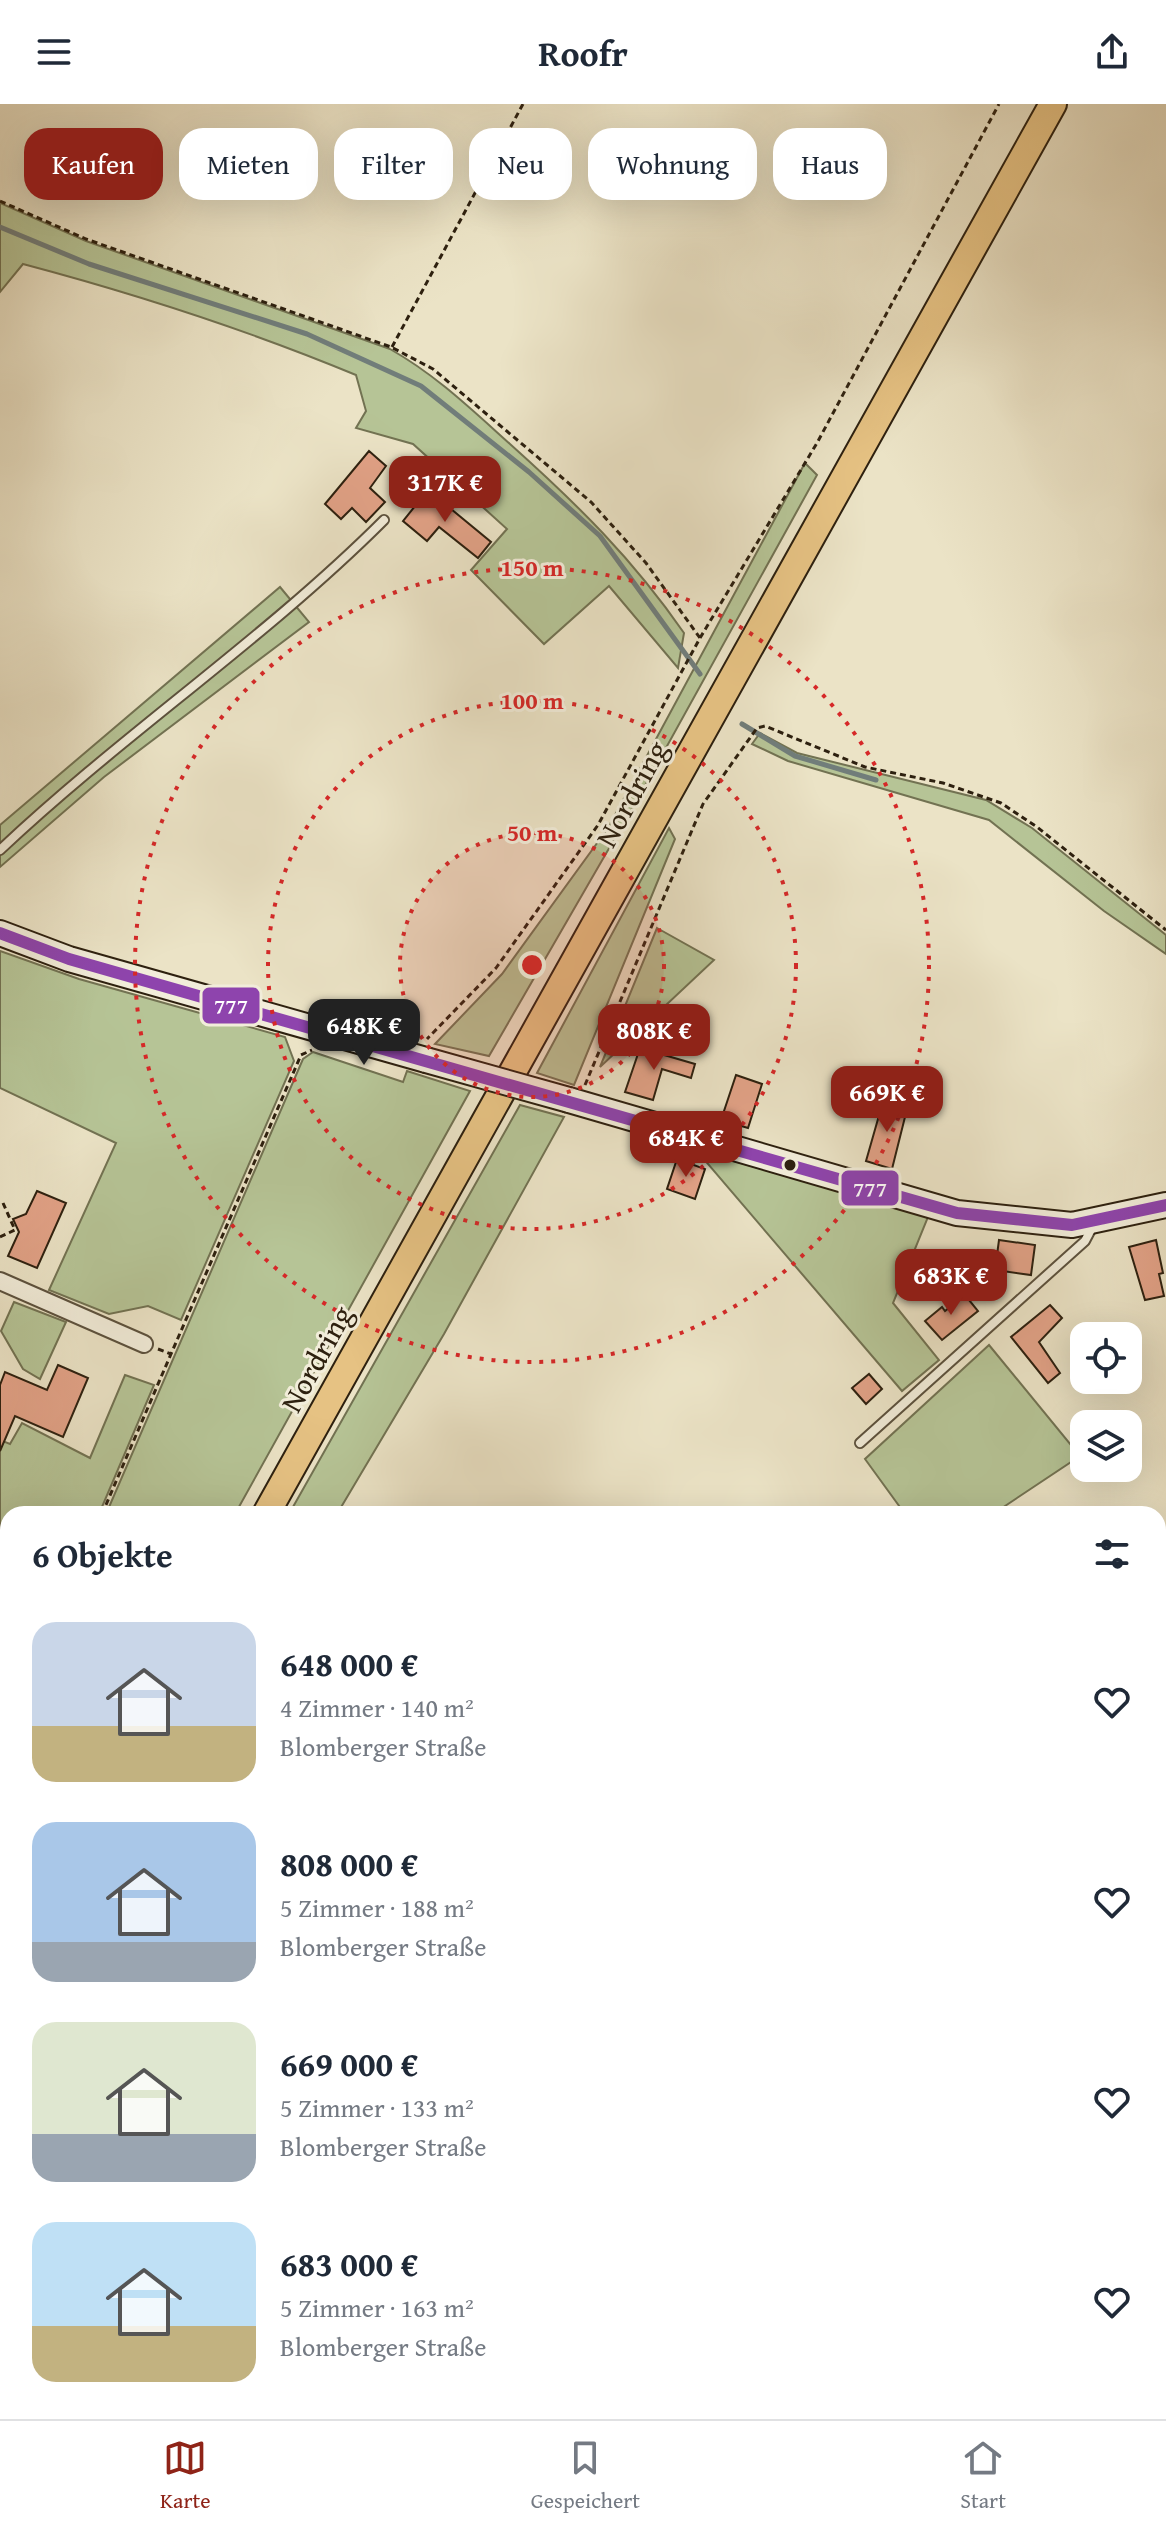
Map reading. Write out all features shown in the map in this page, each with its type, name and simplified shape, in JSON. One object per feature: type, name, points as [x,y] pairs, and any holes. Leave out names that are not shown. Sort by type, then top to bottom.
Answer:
[{"type":"main road","name":"Nordring","points":[[270,1506],[1053,104]]},
{"type":"main road","points":[[0,933],[69,959],[957,1213],[1043,1224],[1095,1222],[1166,1205]]},
{"type":"street","points":[[0,1281],[144,1344]]},
{"type":"lane","points":[[0,850],[47,805],[327,576],[384,520]]},
{"type":"lane","points":[[860,1443],[1085,1241],[1095,1222]]},
{"type":"path","points":[[391,347],[523,104]]},
{"type":"path","points":[[417,1058],[449,1017],[506,955],[598,825],[691,652],[817,443],[999,104]]},
{"type":"path","points":[[0,201],[86,239],[391,347],[433,369],[591,502],[646,563],[700,638]]},
{"type":"path","points":[[575,1103],[703,804],[757,728],[765,726],[865,767],[954,786],[1001,803],[1037,827],[1166,930]]},
{"type":"path","points":[[105,1506],[301,1055],[312,1050]]},
{"type":"path","points":[[0,1237],[16,1230],[3,1203]]},
{"type":"path","points":[[144,1344],[171,1354]]},
{"type":"green space","points":[[0,203],[86,241],[390,349],[423,370],[535,467],[624,556],[684,633],[678,668],[609,586],[544,644],[471,570],[507,529],[413,444],[356,428],[366,411],[356,375],[192,314],[23,264],[0,292]]},
{"type":"green space","points":[[805,463],[817,475],[641,793],[489,1056],[435,1044],[502,974],[608,828]]},
{"type":"green space","points":[[280,587],[309,622],[104,777],[0,867],[0,825]]},
{"type":"green space","points":[[760,733],[797,753],[986,800],[1032,828],[1166,935],[1166,954],[1104,911],[989,820],[788,761],[752,744]]},
{"type":"green space","points":[[669,828],[675,839],[574,1085],[537,1073]]},
{"type":"green space","points":[[657,928],[714,960],[600,1067]]},
{"type":"green space","points":[[0,951],[79,979],[285,1037],[294,1061],[181,1320],[148,1306],[109,1314],[49,1290],[116,1143],[0,1088]]},
{"type":"green space","points":[[313,1052],[403,1082],[407,1071],[470,1091],[239,1506],[109,1506],[303,1059]]},
{"type":"green space","points":[[520,1105],[564,1117],[444,1334],[342,1506],[294,1506]]},
{"type":"green space","points":[[696,1150],[928,1217],[893,1303],[939,1360],[902,1391]]},
{"type":"green space","points":[[14,1302],[66,1322],[40,1379],[23,1369],[1,1331]]},
{"type":"green space","points":[[989,1345],[1070,1444],[1070,1463],[1005,1506],[899,1506],[865,1459]]},
{"type":"green space","points":[[125,1375],[154,1385],[102,1506],[0,1506],[0,1440],[10,1444],[22,1423],[90,1458]]},
{"type":"building","points":[[369,451],[386,466],[370,488],[385,502],[366,522],[352,508],[341,519],[325,504]]},
{"type":"building","points":[[428,490],[491,542],[478,558],[439,527],[427,541],[403,521]]},
{"type":"building","points":[[640,1048],[695,1064],[691,1078],[662,1069],[653,1100],[625,1092]]},
{"type":"building","points":[[736,1075],[762,1084],[748,1128],[721,1120]]},
{"type":"building","points":[[917,1085],[935,1089],[931,1106],[913,1102]]},
{"type":"building","points":[[884,1098],[908,1105],[892,1169],[866,1161]]},
{"type":"building","points":[[677,1159],[705,1169],[695,1199],[667,1189]]},
{"type":"building","points":[[37,1191],[66,1203],[37,1268],[8,1256],[19,1232],[13,1219],[26,1214]]},
{"type":"building","points":[[999,1240],[1035,1245],[1031,1275],[995,1270]]},
{"type":"building","points":[[1156,1240],[1164,1296],[1145,1300],[1129,1247]]},
{"type":"building","points":[[965,1295],[978,1311],[942,1340],[925,1321],[942,1307],[945,1311]]},
{"type":"building","points":[[1050,1305],[1062,1318],[1039,1342],[1060,1373],[1048,1383],[1011,1337]]},
{"type":"building","points":[[58,1365],[88,1378],[63,1437],[15,1416],[0,1451],[0,1385],[5,1372],[47,1390]]},
{"type":"building","points":[[869,1374],[882,1389],[866,1404],[852,1388]]},
{"type":"waterway","points":[[0,227],[89,264],[307,334],[421,386],[529,472],[600,536],[700,674]]},
{"type":"waterway","points":[[742,724],[795,756],[876,780]]},
{"type":"transit line","name":"777","points":[[0,933],[69,959],[957,1213],[1072,1225],[1166,1205]]}]
